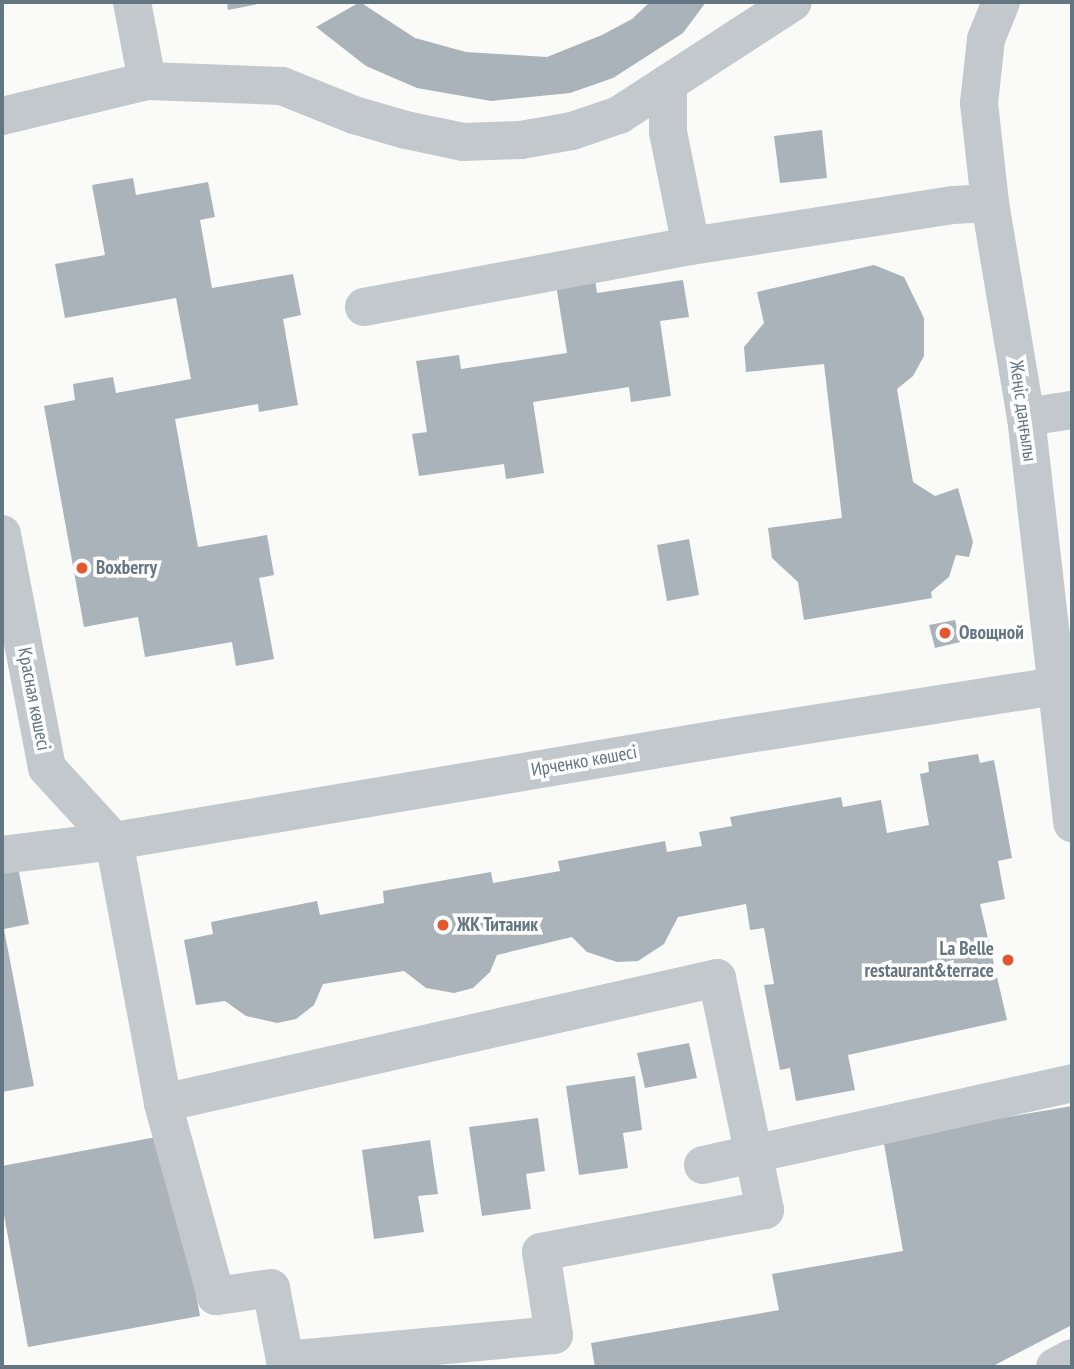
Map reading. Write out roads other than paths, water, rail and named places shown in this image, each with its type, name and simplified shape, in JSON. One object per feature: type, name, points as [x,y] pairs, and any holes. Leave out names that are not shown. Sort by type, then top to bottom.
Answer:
[{"type":"street","points":[[132,2],[147,81]]},
{"type":"street","points":[[2,116],[147,81],[282,86],[354,115],[463,142],[521,140],[572,131],[620,115],[793,2]]},
{"type":"street","name":"Жеңіс даңғылы","points":[[1001,2],[986,39],[979,103],[990,203],[1026,417],[1072,823]]},
{"type":"street","points":[[668,83],[668,132],[691,246]]},
{"type":"street","points":[[364,307],[691,246],[953,205],[990,203]]},
{"type":"street","points":[[1026,417],[1072,410]]},
{"type":"street","name":"Красная көшесі","points":[[2,534],[47,768],[114,841]]},
{"type":"street","name":"Ирченко көшесі","points":[[2,855],[114,841],[736,736],[1056,686]]},
{"type":"street","points":[[114,841],[163,1103],[216,1296],[271,1288],[285,1360],[554,1335],[541,1252],[765,1210],[717,978],[163,1103]]},
{"type":"street","points":[[704,1165],[1072,1083]]},
{"type":"street","points":[[1055,1367],[1072,1358]]},
{"type":"place","name":"Boxberry","points":[[82,568]]},
{"type":"place","name":"Овощной","points":[[945,633]]},
{"type":"place","name":"ЖК Титаник","points":[[443,925]]},
{"type":"place","name":"La Belle restaurant&terrace","points":[[1008,960]]}]
